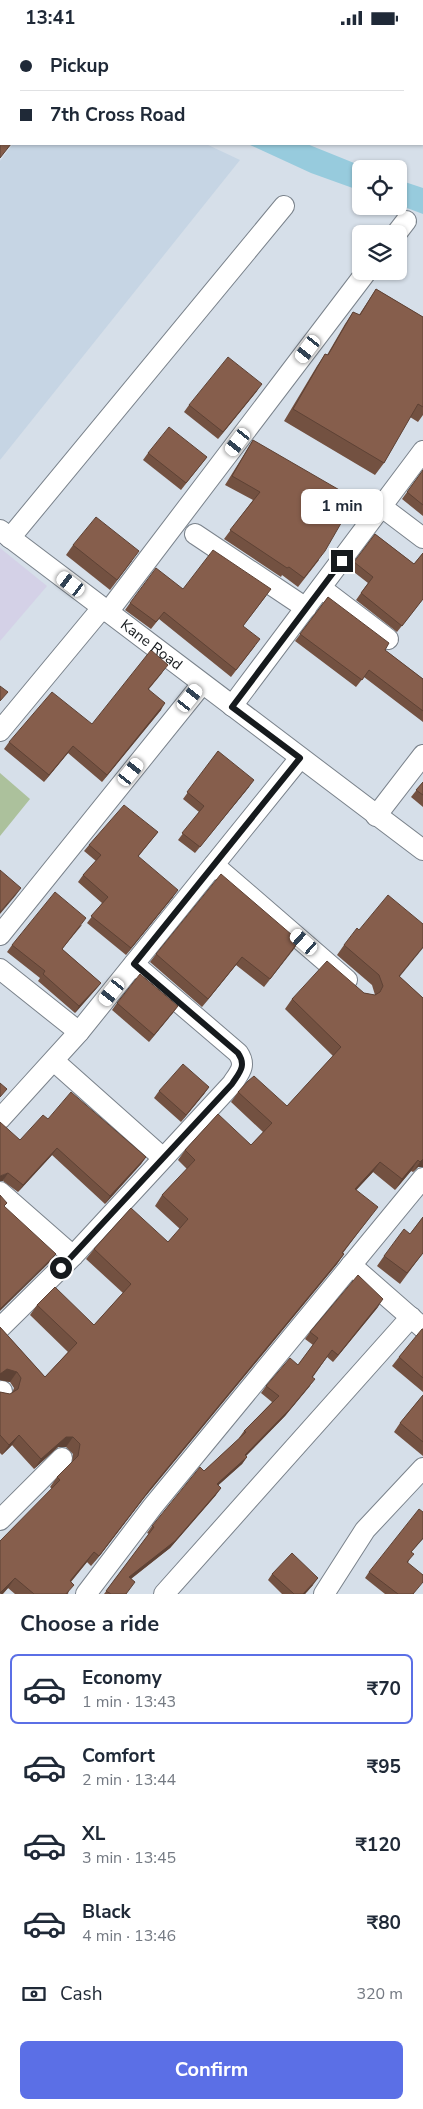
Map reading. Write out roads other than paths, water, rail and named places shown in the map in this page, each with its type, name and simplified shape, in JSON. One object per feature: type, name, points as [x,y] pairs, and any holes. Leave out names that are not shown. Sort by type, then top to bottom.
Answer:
[{"type":"street","points":[[5,534],[284,206]]},
{"type":"street","points":[[0,731],[105,610],[361,280]]},
{"type":"street","points":[[232,707],[423,451]]},
{"type":"street","points":[[382,507],[423,537]]},
{"type":"street","name":"Kane Road","points":[[5,534],[423,850]]},
{"type":"street","points":[[195,534],[306,608]]},
{"type":"street","points":[[321,588],[388,639]]},
{"type":"street","points":[[0,935],[202,683]]},
{"type":"street","points":[[376,815],[423,755]]},
{"type":"street","points":[[0,1119],[79,1032],[300,758]]},
{"type":"street","points":[[214,865],[364,994]]},
{"type":"street","points":[[0,1328],[73,1256],[232,1084],[243,1068],[242,1059],[134,964]]},
{"type":"street","points":[[0,969],[79,1032]]},
{"type":"street","points":[[54,1061],[162,1158]]},
{"type":"street","points":[[86,1594],[153,1507],[351,1265],[416,1200],[423,1178]]},
{"type":"street","points":[[0,1192],[73,1256]]},
{"type":"street","points":[[164,1594],[417,1322],[351,1265]]},
{"type":"street","points":[[0,1520],[62,1458]]},
{"type":"street","points":[[324,1594],[365,1530],[423,1468]]},
{"type":"water","points":[[250,145],[309,145],[352,162],[352,188],[311,173]]},
{"type":"water","points":[[407,183],[423,188],[423,214],[407,208]]}]
